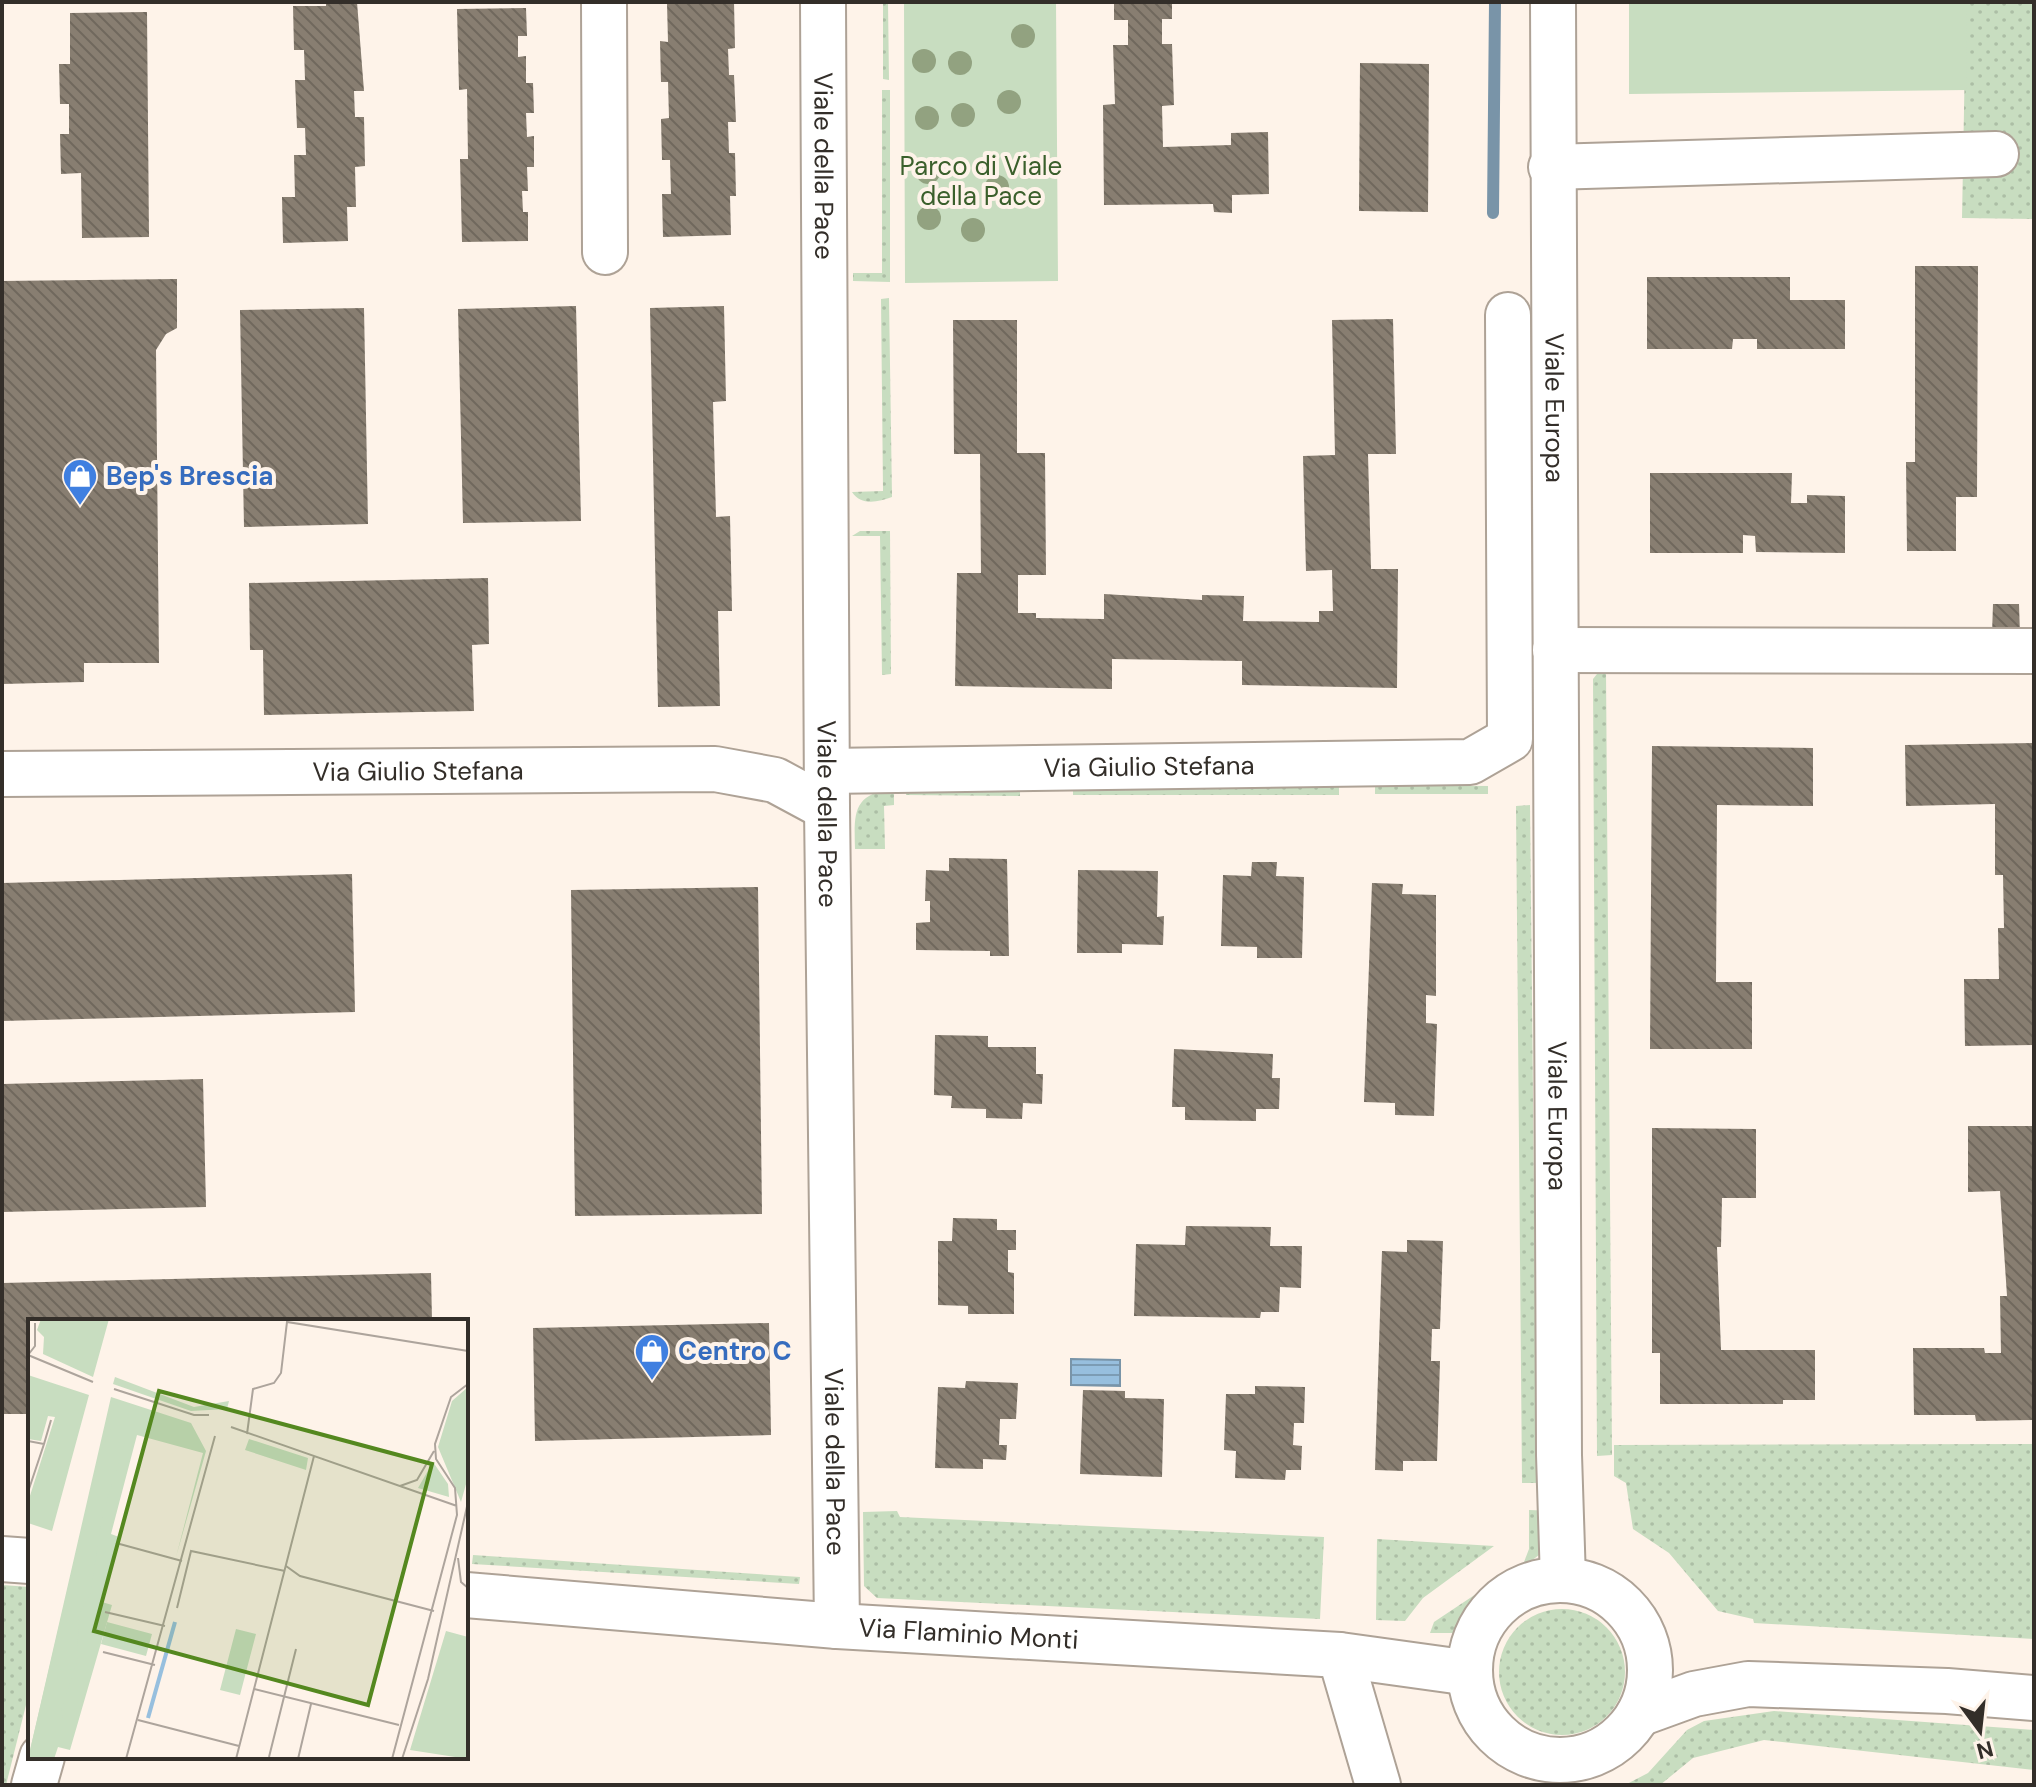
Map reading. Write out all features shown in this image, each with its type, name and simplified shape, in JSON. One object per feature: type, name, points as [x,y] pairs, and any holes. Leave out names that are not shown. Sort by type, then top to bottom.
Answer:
[{"type":"street","points":[[604,2],[605,252]]},
{"type":"street","name":"Viale della Pace","points":[[823,2],[827,790],[837,1626]]},
{"type":"street","name":"Viale Europa","points":[[1553,2],[1551,167],[1563,1580]]},
{"type":"street","points":[[1551,167],[1996,154]]},
{"type":"street","name":"Viale Europa","points":[[1470,762],[1510,739],[1508,315]]},
{"type":"street","points":[[1555,650],[2034,651]]},
{"type":"street","name":"Via Giulio Stefana","points":[[2,774],[715,769],[827,790],[1470,762]]},
{"type":"street","points":[[2,1559],[28,1561]]},
{"type":"street","points":[[1563,1580],[1586,1584],[1624,1606],[1647,1644],[1651,1668],[1648,1692],[1639,1714],[1624,1735],[1603,1750],[1578,1759],[1539,1757],[1504,1741],[1486,1722],[1474,1699],[1470,1673],[1473,1649],[1481,1626],[1496,1606],[1516,1592],[1539,1582],[1563,1580]]},
{"type":"street","name":"Via Flaminio Monti","points":[[468,1595],[837,1626],[1340,1655],[1470,1673]]},
{"type":"street","points":[[1647,1644],[1748,1684]]},
{"type":"street","points":[[1340,1655],[1378,1785]]},
{"type":"street","points":[[1639,1714],[1694,1694],[1748,1684],[1947,1691],[2034,1698]]},
{"type":"street","points":[[34,1785],[41,1759]]},
{"type":"green space","points":[[883,2],[888,2],[889,80],[883,79]]},
{"type":"green space","name":"Parco di Viale della Pace","points":[[904,2],[1056,2],[1058,281],[905,283]]},
{"type":"green space","points":[[1629,2],[1966,2],[1967,90],[1629,94]]},
{"type":"green space","points":[[1966,2],[2034,2],[2034,219],[1962,218]]},
{"type":"green space","points":[[882,90],[890,90],[890,282],[853,281],[853,273],[882,273]]},
{"type":"green space","points":[[889,298],[892,497],[870,502],[852,492],[883,491],[881,299]]},
{"type":"green space","points":[[860,531],[890,531],[891,674],[882,675],[880,536],[852,536]]},
{"type":"green space","points":[[1606,672],[1612,1455],[1597,1456],[1593,679],[1597,674]]},
{"type":"green space","points":[[1375,785],[1488,786],[1488,794],[1375,794]]},
{"type":"green space","points":[[1339,786],[1339,795],[1073,795],[1073,787]]},
{"type":"green space","points":[[906,787],[1020,788],[1020,796],[906,795]]},
{"type":"green space","points":[[894,788],[894,805],[884,806],[885,849],[855,849],[856,815],[863,800]]},
{"type":"green space","points":[[1530,805],[1537,1483],[1522,1483],[1516,806]]},
{"type":"green space","points":[[2034,1444],[2034,1639],[1754,1623],[1753,1619],[1718,1611],[1669,1553],[1633,1529],[1626,1483],[1614,1476],[1614,1445]]},
{"type":"green space","points":[[1529,1510],[1554,1511],[1548,1548],[1505,1581],[1456,1633],[1430,1633],[1434,1622],[1524,1562],[1529,1549]]},
{"type":"green space","points":[[897,1511],[900,1517],[1324,1537],[1320,1619],[877,1598],[864,1586],[863,1512]]},
{"type":"green space","points":[[1377,1539],[1494,1546],[1423,1598],[1405,1621],[1376,1620]]},
{"type":"green space","points":[[473,1555],[800,1577],[799,1584],[472,1564]]},
{"type":"green space","points":[[2,1585],[28,1587],[28,1697],[6,1785],[2,1785]]},
{"type":"green space","points":[[1562,1609],[1586,1614],[1606,1628],[1620,1648],[1625,1672],[1620,1696],[1606,1716],[1586,1730],[1562,1735],[1538,1730],[1518,1716],[1504,1696],[1499,1672],[1504,1648],[1518,1628],[1538,1614]]},
{"type":"green space","points":[[1774,1711],[2034,1730],[2034,1770],[1764,1740],[1693,1758],[1660,1785],[1625,1785],[1648,1773],[1687,1730],[1704,1721]]},
{"type":"water","points":[[1071,1359],[1120,1360],[1120,1386],[1071,1385]]},
{"type":"building","points":[[326,2],[357,2],[364,91],[354,91],[355,117],[364,117],[365,166],[355,167],[356,207],[347,207],[348,241],[283,243],[282,197],[295,197],[294,155],[306,155],[305,128],[297,128],[295,80],[305,80],[304,50],[294,50],[293,6],[326,6]]},
{"type":"building","points":[[734,2],[735,48],[728,49],[729,75],[734,75],[736,122],[728,122],[729,153],[735,153],[736,196],[730,196],[731,235],[663,237],[662,194],[671,194],[670,160],[662,160],[661,119],[669,118],[668,82],[661,82],[660,41],[668,42],[667,3]]},
{"type":"building","points":[[1114,2],[1172,2],[1172,19],[1162,19],[1162,44],[1172,44],[1174,105],[1162,106],[1163,147],[1231,145],[1231,133],[1268,132],[1269,194],[1232,195],[1232,213],[1214,212],[1213,204],[1104,205],[1103,105],[1115,104],[1113,45],[1128,45],[1128,20],[1114,20]]},
{"type":"building","points":[[526,8],[527,36],[518,36],[518,57],[526,56],[526,83],[533,83],[534,113],[526,113],[527,137],[534,136],[534,167],[527,167],[528,191],[522,191],[523,212],[528,212],[528,241],[462,242],[460,159],[468,159],[467,89],[459,90],[457,9]]},
{"type":"building","points":[[147,12],[149,237],[82,238],[81,173],[61,174],[60,134],[69,134],[69,104],[60,104],[59,64],[70,64],[70,13]]},
{"type":"building","points":[[1360,63],[1429,64],[1428,212],[1359,211]]},
{"type":"building","points":[[1915,266],[1978,266],[1977,497],[1956,497],[1956,551],[1907,551],[1906,462],[1915,462]]},
{"type":"building","points":[[1647,277],[1790,277],[1790,300],[1845,300],[1845,349],[1757,349],[1757,339],[1733,339],[1732,349],[1647,349]]},
{"type":"building","name":"Bep's Brescia","points":[[177,279],[177,328],[166,334],[156,350],[159,663],[84,663],[84,682],[2,684],[2,281]]},
{"type":"building","points":[[576,306],[581,521],[463,523],[458,309]]},
{"type":"building","points":[[724,306],[726,401],[713,402],[716,517],[730,516],[732,611],[718,611],[720,706],[658,707],[650,308]]},
{"type":"building","points":[[364,308],[368,524],[244,527],[240,310]]},
{"type":"building","points":[[1393,319],[1396,454],[1368,454],[1371,569],[1398,569],[1397,688],[1242,685],[1242,661],[1112,659],[1112,689],[955,686],[957,573],[981,573],[980,454],[954,454],[953,320],[1017,320],[1017,453],[1045,453],[1046,575],[1018,575],[1018,613],[1036,613],[1036,618],[1104,619],[1104,594],[1202,600],[1202,595],[1244,596],[1243,621],[1319,622],[1319,611],[1333,611],[1332,570],[1306,571],[1303,456],[1335,455],[1332,320]]},
{"type":"building","points":[[1650,473],[1792,473],[1791,503],[1807,503],[1807,495],[1845,496],[1845,553],[1756,552],[1755,536],[1743,535],[1743,553],[1650,553]]},
{"type":"building","points":[[488,578],[489,644],[472,645],[474,711],[264,715],[263,650],[250,650],[249,583]]},
{"type":"building","points":[[1993,604],[2019,604],[2020,634],[1992,634]]},
{"type":"building","points":[[2034,743],[2034,1045],[1965,1046],[1964,979],[1999,979],[1998,928],[2004,928],[2003,875],[1995,875],[1995,804],[1906,806],[1905,745]]},
{"type":"building","points":[[1652,746],[1813,748],[1813,806],[1717,805],[1716,982],[1752,982],[1752,1049],[1650,1049]]},
{"type":"building","points":[[949,858],[1007,859],[1009,956],[990,956],[990,951],[916,950],[916,923],[930,922],[930,901],[925,901],[926,870],[949,871]]},
{"type":"building","points":[[1252,862],[1277,862],[1276,876],[1304,877],[1302,958],[1257,958],[1257,947],[1221,946],[1223,875],[1251,876]]},
{"type":"building","points":[[1078,870],[1158,871],[1157,917],[1164,916],[1163,945],[1122,944],[1122,953],[1077,953]]},
{"type":"building","points":[[352,874],[355,1012],[2,1021],[2,883]]},
{"type":"building","points":[[1372,883],[1403,884],[1402,894],[1436,895],[1436,996],[1426,995],[1426,1023],[1437,1024],[1434,1116],[1395,1115],[1395,1103],[1364,1102]]},
{"type":"building","points":[[758,887],[762,1214],[575,1216],[571,890]]},
{"type":"building","points":[[935,1035],[988,1036],[988,1047],[1036,1047],[1036,1074],[1043,1074],[1042,1104],[1023,1103],[1022,1119],[986,1118],[986,1109],[951,1108],[952,1096],[934,1095]]},
{"type":"building","points":[[1174,1049],[1273,1054],[1272,1078],[1280,1078],[1279,1109],[1256,1109],[1256,1121],[1185,1120],[1185,1107],[1172,1107]]},
{"type":"building","points":[[203,1079],[206,1207],[2,1212],[2,1084]]},
{"type":"building","points":[[1968,1126],[2034,1126],[2032,1420],[1976,1421],[1975,1415],[1914,1415],[1913,1348],[1984,1348],[1985,1353],[2001,1353],[2000,1296],[2007,1296],[2000,1191],[1968,1192]]},
{"type":"building","points":[[1652,1128],[1756,1129],[1756,1198],[1722,1198],[1721,1247],[1717,1247],[1721,1350],[1815,1350],[1815,1400],[1783,1400],[1783,1404],[1660,1404],[1660,1353],[1652,1353]]},
{"type":"building","points":[[953,1218],[997,1219],[997,1230],[1016,1230],[1016,1250],[1008,1250],[1008,1272],[1014,1273],[1014,1314],[968,1314],[968,1306],[938,1305],[938,1241],[952,1241]]},
{"type":"building","points":[[1186,1226],[1271,1227],[1270,1246],[1302,1246],[1301,1288],[1280,1287],[1279,1312],[1261,1312],[1260,1318],[1134,1316],[1136,1244],[1185,1245]]},
{"type":"building","points":[[1407,1240],[1443,1241],[1440,1329],[1432,1329],[1431,1361],[1440,1361],[1437,1461],[1403,1461],[1403,1471],[1375,1470],[1382,1251],[1407,1252]]},
{"type":"building","points":[[431,1273],[432,1319],[28,1319],[28,1414],[2,1414],[2,1283]]},
{"type":"building","name":"Centro C","points":[[769,1323],[771,1435],[535,1441],[533,1328]]},
{"type":"building","points":[[966,1381],[1018,1383],[1016,1419],[1000,1419],[999,1445],[1007,1445],[1006,1460],[983,1459],[983,1469],[935,1468],[938,1387],[965,1388]]},
{"type":"building","points":[[1255,1386],[1305,1387],[1304,1423],[1294,1423],[1293,1445],[1302,1446],[1301,1470],[1286,1470],[1285,1480],[1235,1478],[1236,1451],[1224,1450],[1226,1394],[1255,1394]]},
{"type":"building","points":[[1083,1390],[1125,1391],[1125,1398],[1164,1399],[1162,1477],[1080,1474]]},
{"type":"waterway","points":[[1493,213],[1495,2]]},
{"type":"place","name":"Bep's Brescia","points":[[80,507]]},
{"type":"place","name":"Centro C","points":[[652,1382]]}]
